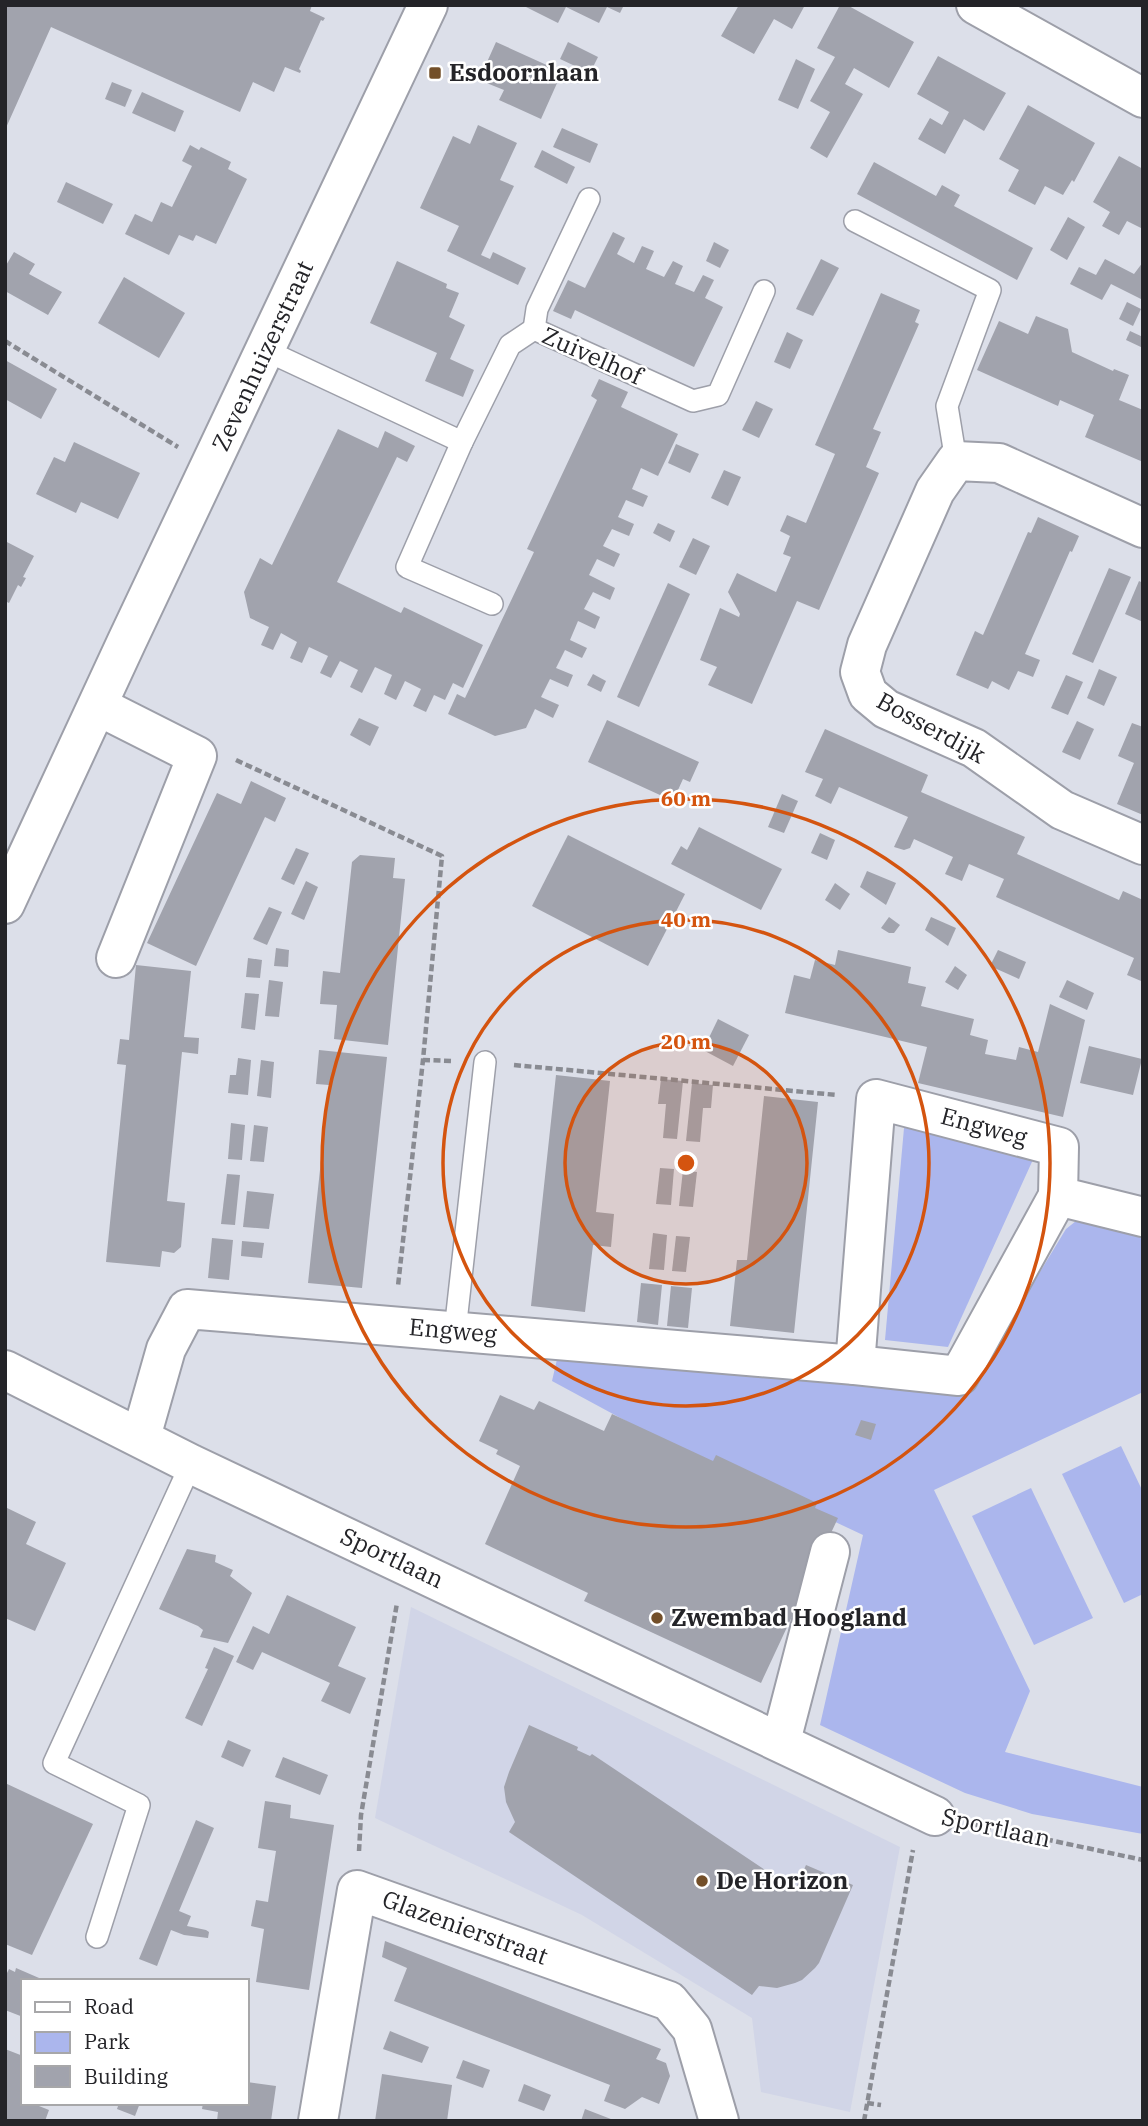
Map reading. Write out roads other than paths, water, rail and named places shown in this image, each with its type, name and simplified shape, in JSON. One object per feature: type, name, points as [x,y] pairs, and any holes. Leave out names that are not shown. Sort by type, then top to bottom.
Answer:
[{"type":"street","name":"Zevenhuizerstraat","points":[[10,883],[98,706],[428,5]]},
{"type":"street","points":[[976,5],[1143,98]]},
{"type":"street","points":[[956,461],[999,463],[1143,528]]},
{"type":"street","name":"Bosserdijk","points":[[956,461],[935,491],[867,645],[860,672],[868,694],[887,709],[974,748],[1062,810],[1143,845]]},
{"type":"street","points":[[98,706],[197,756],[116,958]]},
{"type":"street","name":"Engweg","points":[[141,1437],[166,1349],[187,1309],[855,1365],[959,1377],[1058,1196],[1059,1147],[876,1099],[855,1365]]},
{"type":"street","points":[[1058,1196],[1143,1217]]},
{"type":"street","name":"Sportlaan","points":[[5,1370],[191,1464],[928,1812]]},
{"type":"street","points":[[780,1741],[830,1552]]},
{"type":"street","name":"Glazenierstraat","points":[[318,2121],[357,1890],[669,2001],[692,2029],[719,2121]]},
{"type":"lane","points":[[534,330],[537,309],[589,199]]},
{"type":"lane","points":[[855,221],[990,290],[947,406],[956,461]]},
{"type":"lane","name":"Zuivelhof","points":[[492,604],[407,567],[462,442],[510,345],[534,330],[693,401],[718,395],[764,291]]},
{"type":"lane","points":[[265,350],[462,442]]},
{"type":"lane","points":[[455,1331],[485,1062]]},
{"type":"lane","points":[[97,1937],[139,1805],[54,1763],[191,1464]]},
{"type":"place","name":"Esdoornlaan","points":[[435,73]]},
{"type":"place","name":"Zwembad Hoogland","points":[[657,1618]]},
{"type":"place","name":"De Horizon","points":[[702,1881]]}]
